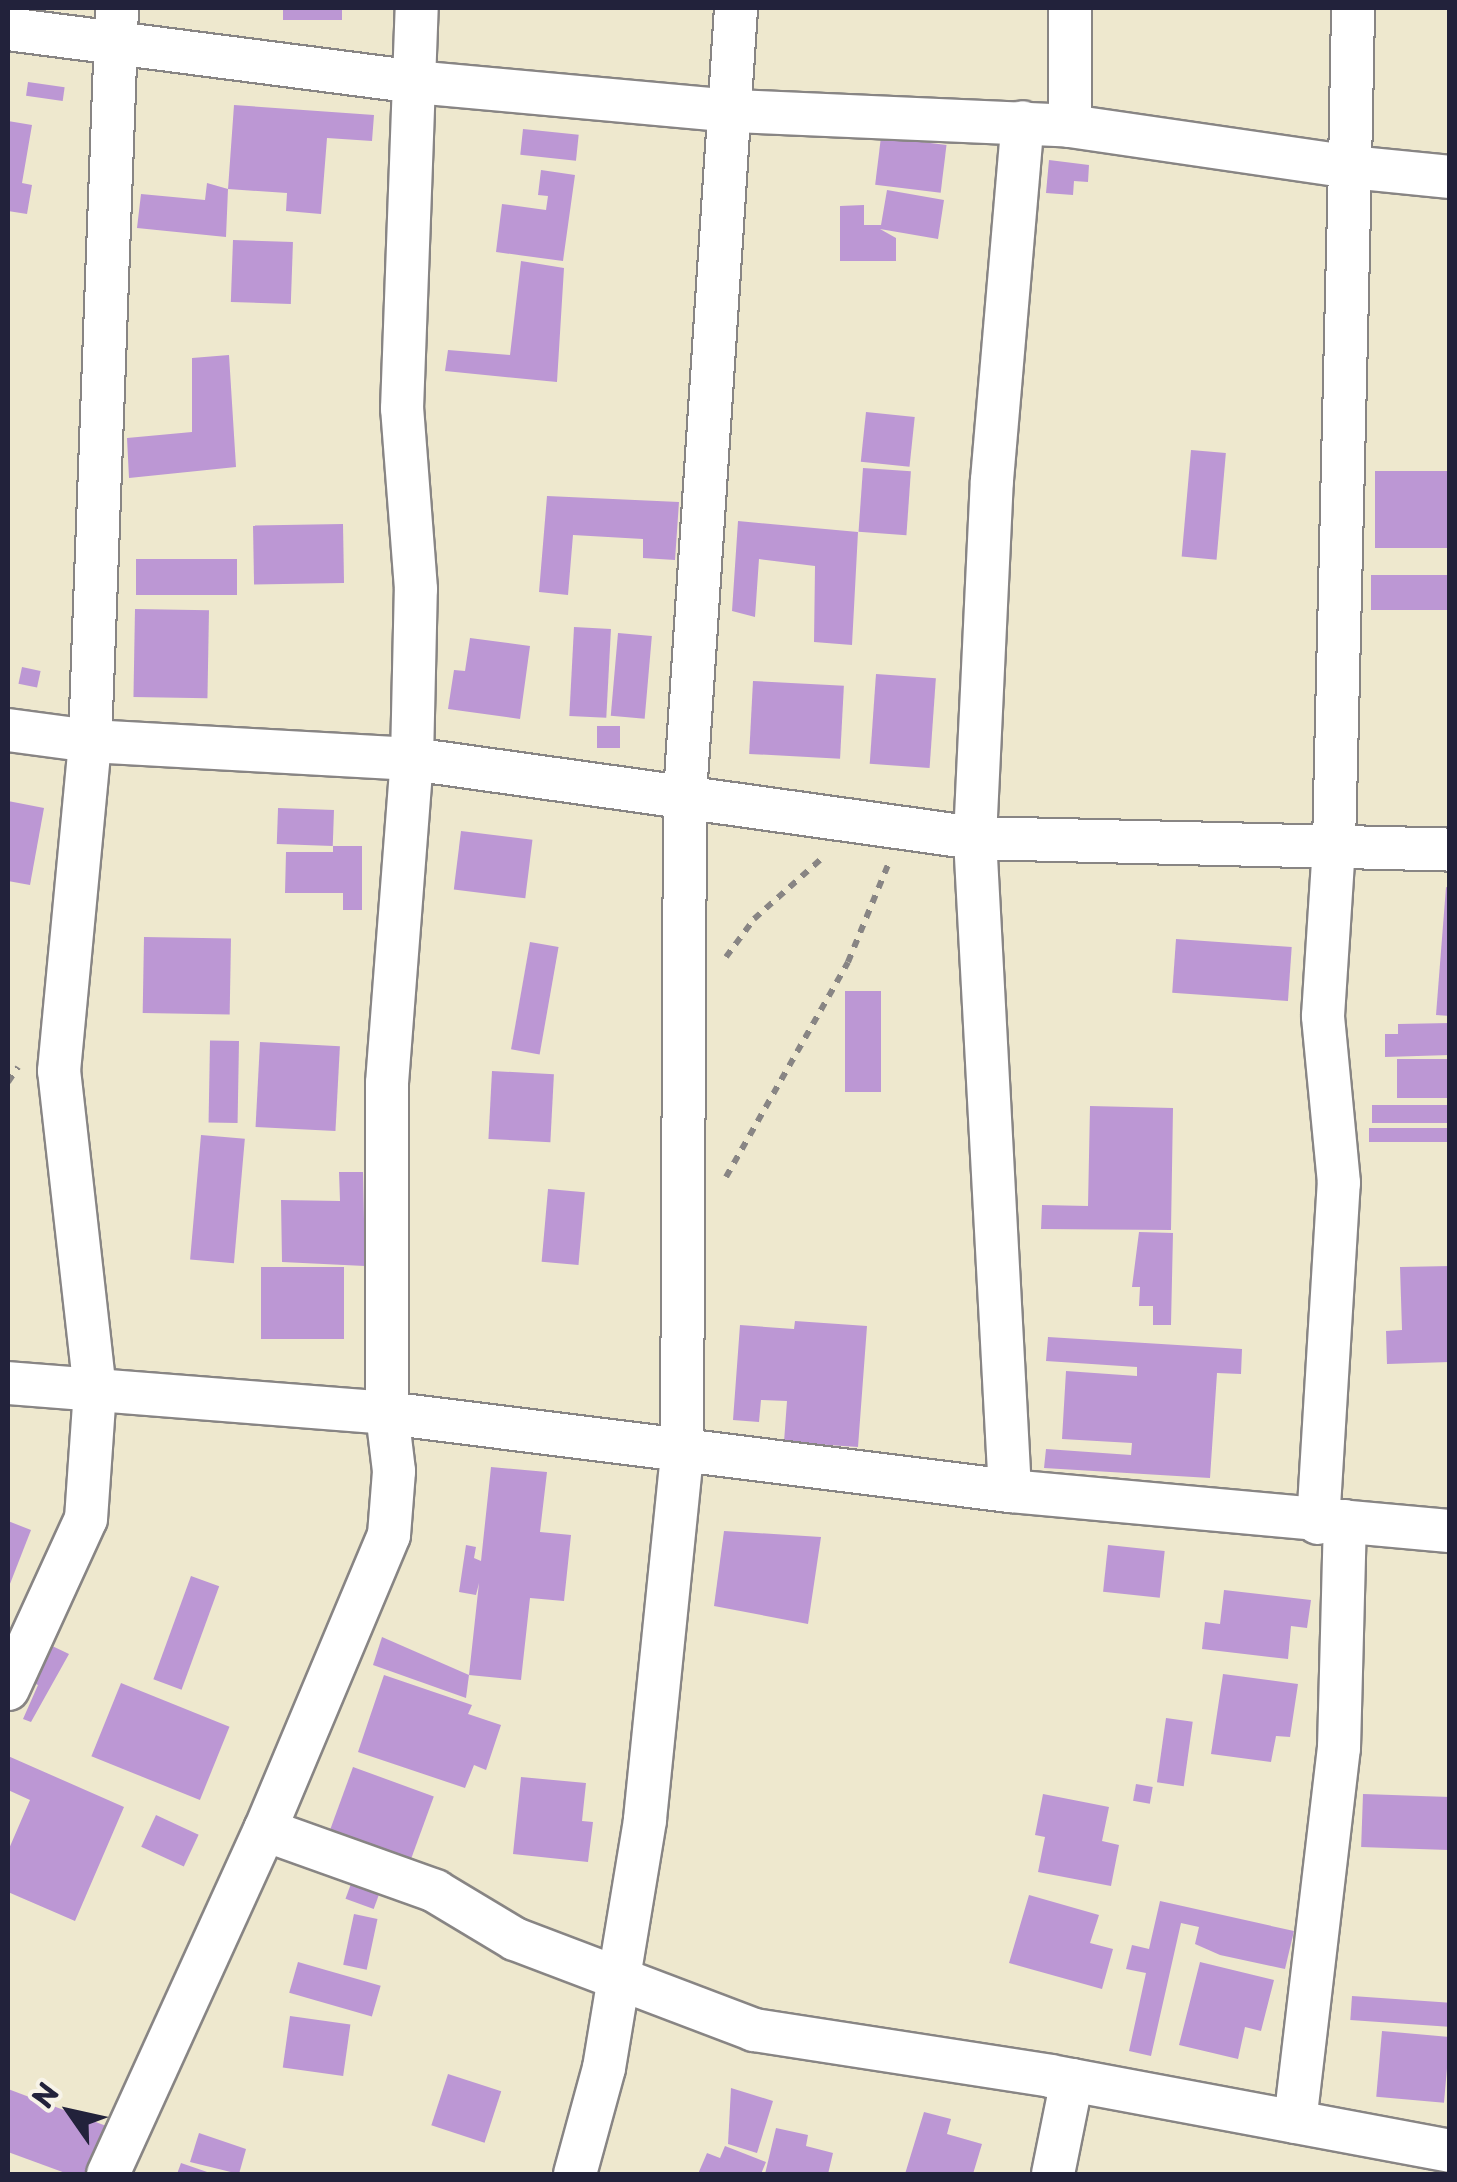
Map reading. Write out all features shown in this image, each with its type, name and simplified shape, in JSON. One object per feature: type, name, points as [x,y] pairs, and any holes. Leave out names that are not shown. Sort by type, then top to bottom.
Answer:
[{"type":"street","points":[[108,2174],[266,1830],[388,1535],[394,1471],[386,1412],[387,1083],[412,759],[416,589],[402,409],[417,8]]},
{"type":"street","points":[[575,2174],[604,2068],[644,1819],[682,1453],[685,795],[733,111],[736,8]]},
{"type":"street","points":[[1070,8],[1070,126]]},
{"type":"street","points":[[1295,2122],[1340,1748],[1332,1522],[1340,1183],[1323,1016],[1334,845],[1353,8]]},
{"type":"street","points":[[8,1689],[86,1519],[94,1391],[59,1071],[90,741],[117,25]]},
{"type":"street","points":[[8,29],[117,25],[415,82],[733,111],[1070,126],[1350,167],[1450,176]]},
{"type":"street","points":[[1010,1490],[975,838],[992,480],[1023,122]]},
{"type":"street","points":[[8,730],[90,741],[412,759],[975,838],[1450,850]]},
{"type":"street","points":[[8,1383],[386,1412],[682,1453],[1010,1490],[1450,1531]]},
{"type":"street","points":[[266,1830],[435,1892],[515,1939],[618,1975],[754,2030],[1072,2080],[1450,2152]]},
{"type":"street","points":[[1053,2174],[1072,2080]]},
{"type":"path","points":[[684,1015],[754,919],[886,824]]},
{"type":"path","points":[[683,1222],[726,1178],[848,962],[886,824]]},
{"type":"building","points":[[283,8],[342,8],[342,20],[283,20]]},
{"type":"building","points":[[28,82],[65,87],[63,101],[26,96]]},
{"type":"building","points":[[234,105],[374,115],[372,141],[327,138],[321,214],[286,211],[287,193],[228,189]]},
{"type":"building","points":[[8,121],[32,125],[22,183],[32,185],[27,214],[8,211]]},
{"type":"building","points":[[523,129],[579,135],[576,161],[520,155]]},
{"type":"building","points":[[881,137],[947,145],[941,193],[875,185]]},
{"type":"building","points":[[1049,160],[1089,165],[1088,182],[1074,181],[1073,195],[1046,193]]},
{"type":"building","points":[[541,170],[575,175],[563,261],[496,252],[502,204],[546,210],[548,196],[538,195]]},
{"type":"building","points":[[207,183],[228,189],[226,237],[137,228],[141,194],[205,200]]},
{"type":"building","points":[[887,190],[944,200],[938,239],[880,229],[896,238],[896,261],[840,261],[840,206],[864,205],[864,225],[881,225]]},
{"type":"building","points":[[233,240],[293,242],[291,304],[231,302]]},
{"type":"building","points":[[521,261],[564,268],[557,382],[445,371],[448,350],[510,355]]},
{"type":"building","points":[[229,355],[236,467],[129,478],[127,438],[192,432],[192,358]]},
{"type":"building","points":[[866,412],[915,417],[910,467],[861,462]]},
{"type":"building","points":[[1191,450],[1226,453],[1217,560],[1182,557]]},
{"type":"building","points":[[863,468],[911,471],[906,535],[859,532]]},
{"type":"building","points":[[1375,471],[1450,471],[1450,548],[1375,548]]},
{"type":"building","points":[[547,496],[679,502],[675,560],[643,558],[643,539],[573,535],[568,595],[539,592]]},
{"type":"building","points":[[738,521],[858,532],[852,645],[814,642],[815,566],[759,559],[755,617],[732,611]]},
{"type":"building","points":[[343,524],[344,583],[254,585],[253,526]]},
{"type":"building","points":[[136,559],[237,559],[237,595],[136,595]]},
{"type":"building","points":[[1371,575],[1450,575],[1450,610],[1371,610]]},
{"type":"building","points":[[135,609],[209,610],[207,698],[133,697]]},
{"type":"building","points":[[574,627],[611,629],[606,718],[569,716]]},
{"type":"building","points":[[618,633],[652,636],[645,719],[611,716]]},
{"type":"building","points":[[470,638],[530,646],[520,719],[448,709],[454,670],[465,671]]},
{"type":"building","points":[[22,667],[41,671],[37,688],[18,684]]},
{"type":"building","points":[[876,674],[936,678],[930,768],[870,764]]},
{"type":"building","points":[[753,681],[844,686],[840,759],[749,754]]},
{"type":"building","points":[[597,726],[620,726],[620,748],[597,748]]},
{"type":"building","points":[[8,801],[44,808],[30,885],[8,881]]},
{"type":"building","points":[[278,808],[334,810],[333,846],[277,844]]},
{"type":"building","points":[[461,831],[532,840],[525,898],[454,890]]},
{"type":"building","points":[[333,846],[362,846],[362,910],[343,910],[343,893],[285,893],[286,852],[333,852]]},
{"type":"building","points":[[1446,887],[1450,888],[1450,1016],[1436,1015]]},
{"type":"building","points":[[144,937],[231,939],[230,1015],[143,1013]]},
{"type":"building","points":[[1176,939],[1292,947],[1288,1001],[1172,993]]},
{"type":"building","points":[[530,942],[559,947],[540,1054],[511,1049]]},
{"type":"building","points":[[845,991],[881,991],[881,1092],[845,1092]]},
{"type":"building","points":[[1450,1023],[1450,1055],[1385,1057],[1385,1034],[1398,1034],[1398,1024]]},
{"type":"building","points":[[210,1040],[239,1041],[238,1123],[209,1122]]},
{"type":"building","points":[[260,1042],[340,1046],[335,1131],[256,1127]]},
{"type":"building","points":[[1397,1059],[1450,1059],[1450,1098],[1397,1098]]},
{"type":"building","points":[[492,1071],[554,1074],[550,1142],[488,1139]]},
{"type":"building","points":[[1372,1105],[1450,1105],[1450,1123],[1372,1123]]},
{"type":"building","points":[[1090,1106],[1173,1108],[1171,1230],[1041,1229],[1042,1205],[1088,1206]]},
{"type":"building","points":[[1369,1128],[1450,1128],[1450,1142],[1369,1142]]},
{"type":"building","points":[[201,1135],[245,1139],[234,1263],[190,1260]]},
{"type":"building","points":[[339,1172],[363,1172],[365,1266],[282,1262],[281,1200],[340,1201]]},
{"type":"building","points":[[548,1189],[585,1192],[578,1265],[542,1262]]},
{"type":"building","points":[[1139,1232],[1173,1233],[1171,1325],[1153,1325],[1153,1306],[1139,1306],[1140,1287],[1132,1287]]},
{"type":"building","points":[[1450,1266],[1450,1362],[1387,1364],[1386,1331],[1402,1330],[1400,1267]]},
{"type":"building","points":[[261,1267],[344,1267],[344,1339],[261,1339]]},
{"type":"building","points":[[795,1321],[867,1326],[858,1447],[784,1442],[787,1401],[761,1400],[759,1422],[733,1420],[740,1325],[794,1329]]},
{"type":"building","points":[[1048,1337],[1242,1349],[1241,1374],[1217,1373],[1210,1478],[1044,1468],[1046,1449],[1131,1455],[1132,1443],[1062,1439],[1066,1371],[1137,1376],[1137,1367],[1046,1361]]},
{"type":"building","points":[[491,1467],[547,1472],[540,1532],[571,1535],[564,1601],[530,1598],[521,1680],[469,1675],[479,1583],[476,1595],[459,1592],[466,1545],[476,1547],[474,1558],[481,1561]]},
{"type":"building","points":[[8,1521],[31,1530],[8,1589]]},
{"type":"building","points":[[724,1531],[821,1537],[808,1624],[714,1606]]},
{"type":"building","points":[[1108,1545],[1165,1551],[1160,1598],[1103,1592]]},
{"type":"building","points":[[191,1576],[219,1586],[182,1690],[153,1679]]},
{"type":"building","points":[[1224,1590],[1311,1600],[1307,1628],[1291,1626],[1288,1659],[1202,1649],[1205,1622],[1220,1624]]},
{"type":"building","points":[[382,1637],[469,1675],[466,1698],[373,1665]]},
{"type":"building","points":[[48,1644],[69,1654],[31,1722],[23,1719],[38,1685],[31,1682]]},
{"type":"building","points":[[1223,1674],[1298,1684],[1290,1737],[1276,1736],[1271,1762],[1211,1754]]},
{"type":"building","points":[[384,1675],[472,1705],[468,1714],[501,1725],[486,1770],[474,1765],[465,1788],[358,1752]]},
{"type":"building","points":[[121,1683],[229,1727],[200,1800],[91,1756]]},
{"type":"building","points":[[1166,1718],[1193,1722],[1184,1786],[1157,1782]]},
{"type":"building","points":[[8,1756],[124,1807],[75,1921],[8,1892],[8,1851],[30,1800],[8,1790]]},
{"type":"building","points":[[353,1767],[434,1796],[410,1861],[329,1832]]},
{"type":"building","points":[[521,1777],[586,1783],[582,1821],[593,1822],[588,1862],[513,1854]]},
{"type":"building","points":[[1136,1784],[1153,1787],[1150,1804],[1133,1801]]},
{"type":"building","points":[[1043,1794],[1109,1807],[1102,1841],[1119,1845],[1111,1886],[1038,1872],[1045,1837],[1035,1835]]},
{"type":"building","points":[[1363,1794],[1450,1797],[1448,1850],[1361,1847]]},
{"type":"building","points":[[156,1815],[199,1835],[184,1867],[141,1847]]},
{"type":"building","points":[[352,1881],[380,1891],[374,1909],[346,1899]]},
{"type":"building","points":[[1029,1895],[1099,1915],[1090,1943],[1113,1949],[1102,1989],[1009,1963]]},
{"type":"building","points":[[1160,1901],[1294,1931],[1285,1969],[1220,1955],[1195,1944],[1199,1927],[1181,1923],[1151,2056],[1129,2051],[1146,1973],[1126,1969],[1132,1945],[1149,1949]]},
{"type":"building","points":[[354,1914],[377,1919],[367,1970],[343,1965]]},
{"type":"building","points":[[298,1962],[381,1986],[372,2016],[289,1993]]},
{"type":"building","points":[[1200,1962],[1274,1980],[1261,2031],[1245,2027],[1238,2059],[1179,2045]]},
{"type":"building","points":[[1352,1996],[1450,2003],[1448,2027],[1350,2020]]},
{"type":"building","points":[[290,2016],[350,2024],[343,2076],[283,2067]]},
{"type":"building","points":[[1382,2031],[1450,2037],[1444,2103],[1376,2097]]},
{"type":"building","points":[[448,2074],[501,2091],[485,2143],[431,2125]]},
{"type":"building","points":[[731,2088],[773,2101],[757,2153],[728,2144]]},
{"type":"building","points":[[8,2089],[109,2127],[91,2174],[68,2174],[8,2152]]},
{"type":"building","points":[[924,2112],[951,2119],[947,2134],[982,2144],[973,2174],[905,2174]]},
{"type":"building","points":[[776,2128],[808,2135],[806,2146],[833,2153],[828,2174],[765,2174]]},
{"type":"building","points":[[199,2133],[246,2149],[239,2174],[190,2162]]},
{"type":"building","points":[[725,2146],[766,2162],[761,2174],[698,2174],[707,2153],[720,2158]]},
{"type":"building","points":[[181,2163],[213,2174],[177,2174]]}]
